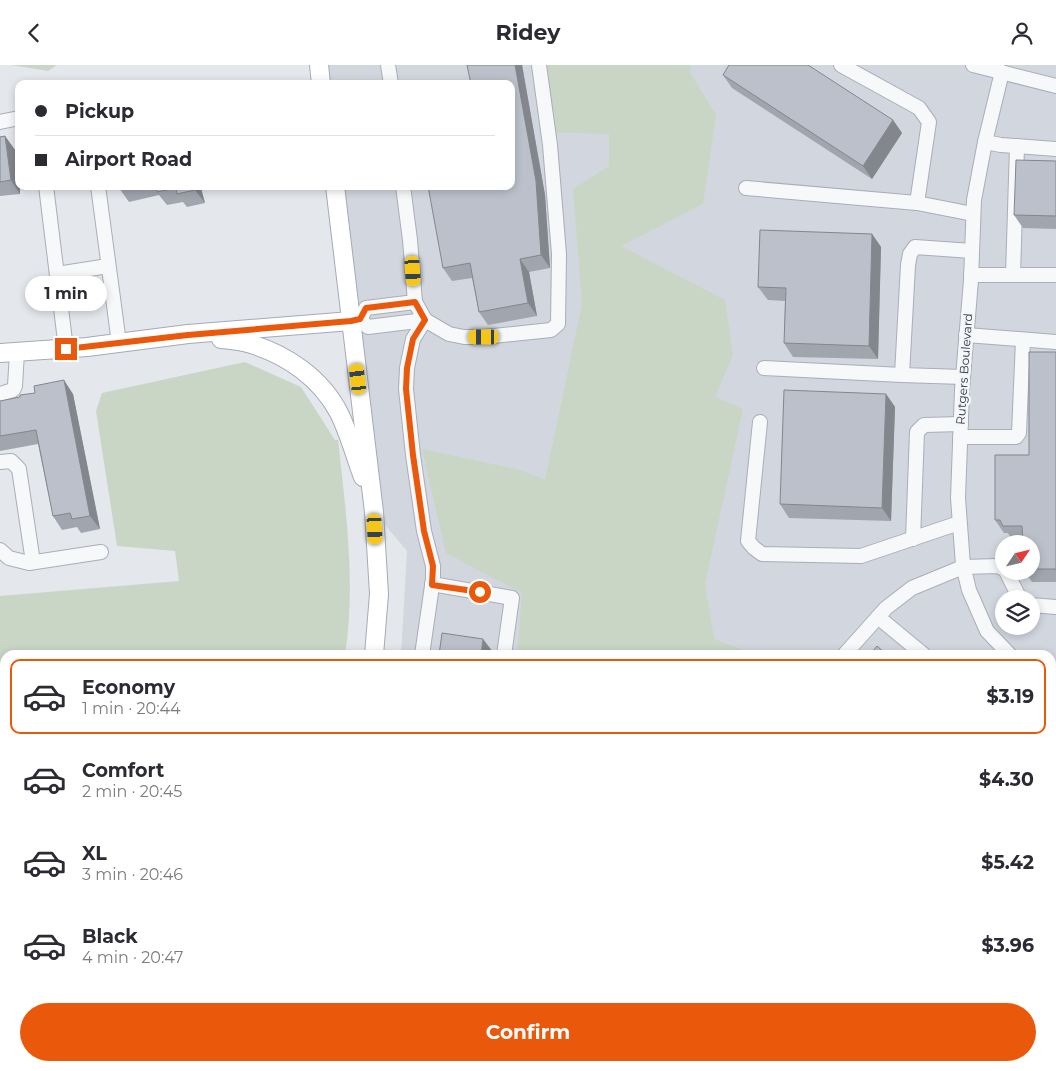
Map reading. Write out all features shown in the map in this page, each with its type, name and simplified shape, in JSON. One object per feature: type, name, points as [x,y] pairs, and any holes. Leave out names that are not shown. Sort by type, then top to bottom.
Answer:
[{"type":"main road","points":[[319,65],[321,80]]},
{"type":"main road","points":[[336,190],[355,320],[374,512],[379,594],[374,650]]},
{"type":"main road","points":[[9,353],[355,320]]},
{"type":"main road","points":[[188,335],[250,343],[288,360],[310,375],[322,387],[339,412],[374,512]]},
{"type":"street","points":[[388,65],[390,80]]},
{"type":"street","points":[[404,190],[415,302],[425,320],[449,333],[464,337],[484,337],[551,330],[558,324],[559,254],[550,145],[539,65]]},
{"type":"street","points":[[841,65],[919,108],[929,122],[917,203]]},
{"type":"street","points":[[973,65],[1056,85]]},
{"type":"street","name":"Rutgers Boulevard","points":[[1002,72],[985,142],[974,200],[971,275],[960,431],[958,498],[964,567],[969,590],[988,631],[1005,650]]},
{"type":"street","points":[[0,121],[15,119]]},
{"type":"street","points":[[985,142],[1056,149]]},
{"type":"street","points":[[1013,275],[1017,146]]},
{"type":"street","points":[[746,188],[917,203],[973,214]]},
{"type":"street","points":[[46,190],[66,349]]},
{"type":"street","points":[[98,190],[119,343]]},
{"type":"street","points":[[902,375],[908,265],[912,250],[920,247],[972,251]]},
{"type":"street","points":[[57,274],[108,266]]},
{"type":"street","points":[[971,275],[1056,275]]},
{"type":"street","points":[[415,302],[366,308],[355,320],[368,327],[425,320]]},
{"type":"street","points":[[423,650],[433,566],[424,531],[406,389],[407,368],[413,339],[425,320]]},
{"type":"street","points":[[966,335],[1056,342]]},
{"type":"street","points":[[913,539],[917,432],[924,425],[1016,437],[1019,433],[1022,340]]},
{"type":"street","points":[[6,392],[15,386],[9,353]]},
{"type":"street","points":[[764,368],[963,377]]},
{"type":"street","points":[[760,422],[748,541],[762,554],[861,556],[959,523]]},
{"type":"street","points":[[0,461],[11,461],[19,469],[34,562]]},
{"type":"street","points":[[0,550],[9,558],[28,563],[100,552]]},
{"type":"street","points":[[848,650],[886,607],[912,588],[964,567],[995,566]]},
{"type":"street","points":[[432,585],[512,597],[505,650]]},
{"type":"street","points":[[1040,606],[1056,607]]},
{"type":"street","points":[[878,617],[918,650]]},
{"type":"shaded area","points":[[318,65],[1056,65],[1056,650],[401,650],[407,551],[374,512],[334,190],[515,190],[515,80],[320,80]]},
{"type":"green space","points":[[11,65],[57,65],[48,71]]},
{"type":"green space","points":[[536,65],[691,65],[690,72],[716,115],[703,204],[621,246],[725,300],[733,355],[715,397],[743,409],[705,584],[714,639],[744,650],[517,650],[522,593],[446,553],[422,449],[521,470],[545,480],[582,304],[573,189],[609,166],[609,134],[540,132]]},
{"type":"green space","points":[[245,362],[301,387],[335,440],[338,440],[347,521],[350,575],[350,602],[346,650],[0,650],[0,596],[179,581],[175,551],[117,546],[96,411],[102,393]]},
{"type":"building","points":[[467,65],[515,65],[536,181],[541,255],[520,259],[528,303],[479,312],[470,263],[443,268],[429,190],[515,190],[515,80],[470,80]]},
{"type":"building","points":[[729,65],[808,65],[893,120],[863,166],[723,75]]},
{"type":"building","points":[[5,136],[11,180],[0,182],[0,137]]},
{"type":"building","points":[[1016,160],[1056,161],[1056,216],[1014,215]]},
{"type":"building","points":[[176,190],[195,190],[177,194]]},
{"type":"building","points":[[760,230],[872,234],[869,346],[784,343],[786,288],[758,287]]},
{"type":"building","points":[[1029,352],[1056,352],[1056,569],[1040,569],[1040,535],[1022,535],[1022,526],[1003,526],[1000,520],[995,520],[995,455],[1029,455]]},
{"type":"building","points":[[64,380],[90,516],[72,519],[70,513],[53,516],[36,430],[0,436],[0,401],[35,393],[34,386]]},
{"type":"building","points":[[784,390],[886,394],[882,508],[780,504]]},
{"type":"building","points":[[442,633],[483,639],[482,650],[440,650]]},
{"type":"route","points":[[66,349],[188,335],[351,321],[360,319],[366,308],[415,302],[425,320],[413,339],[407,368],[406,389],[424,531],[433,566],[432,585],[480,592]]}]
